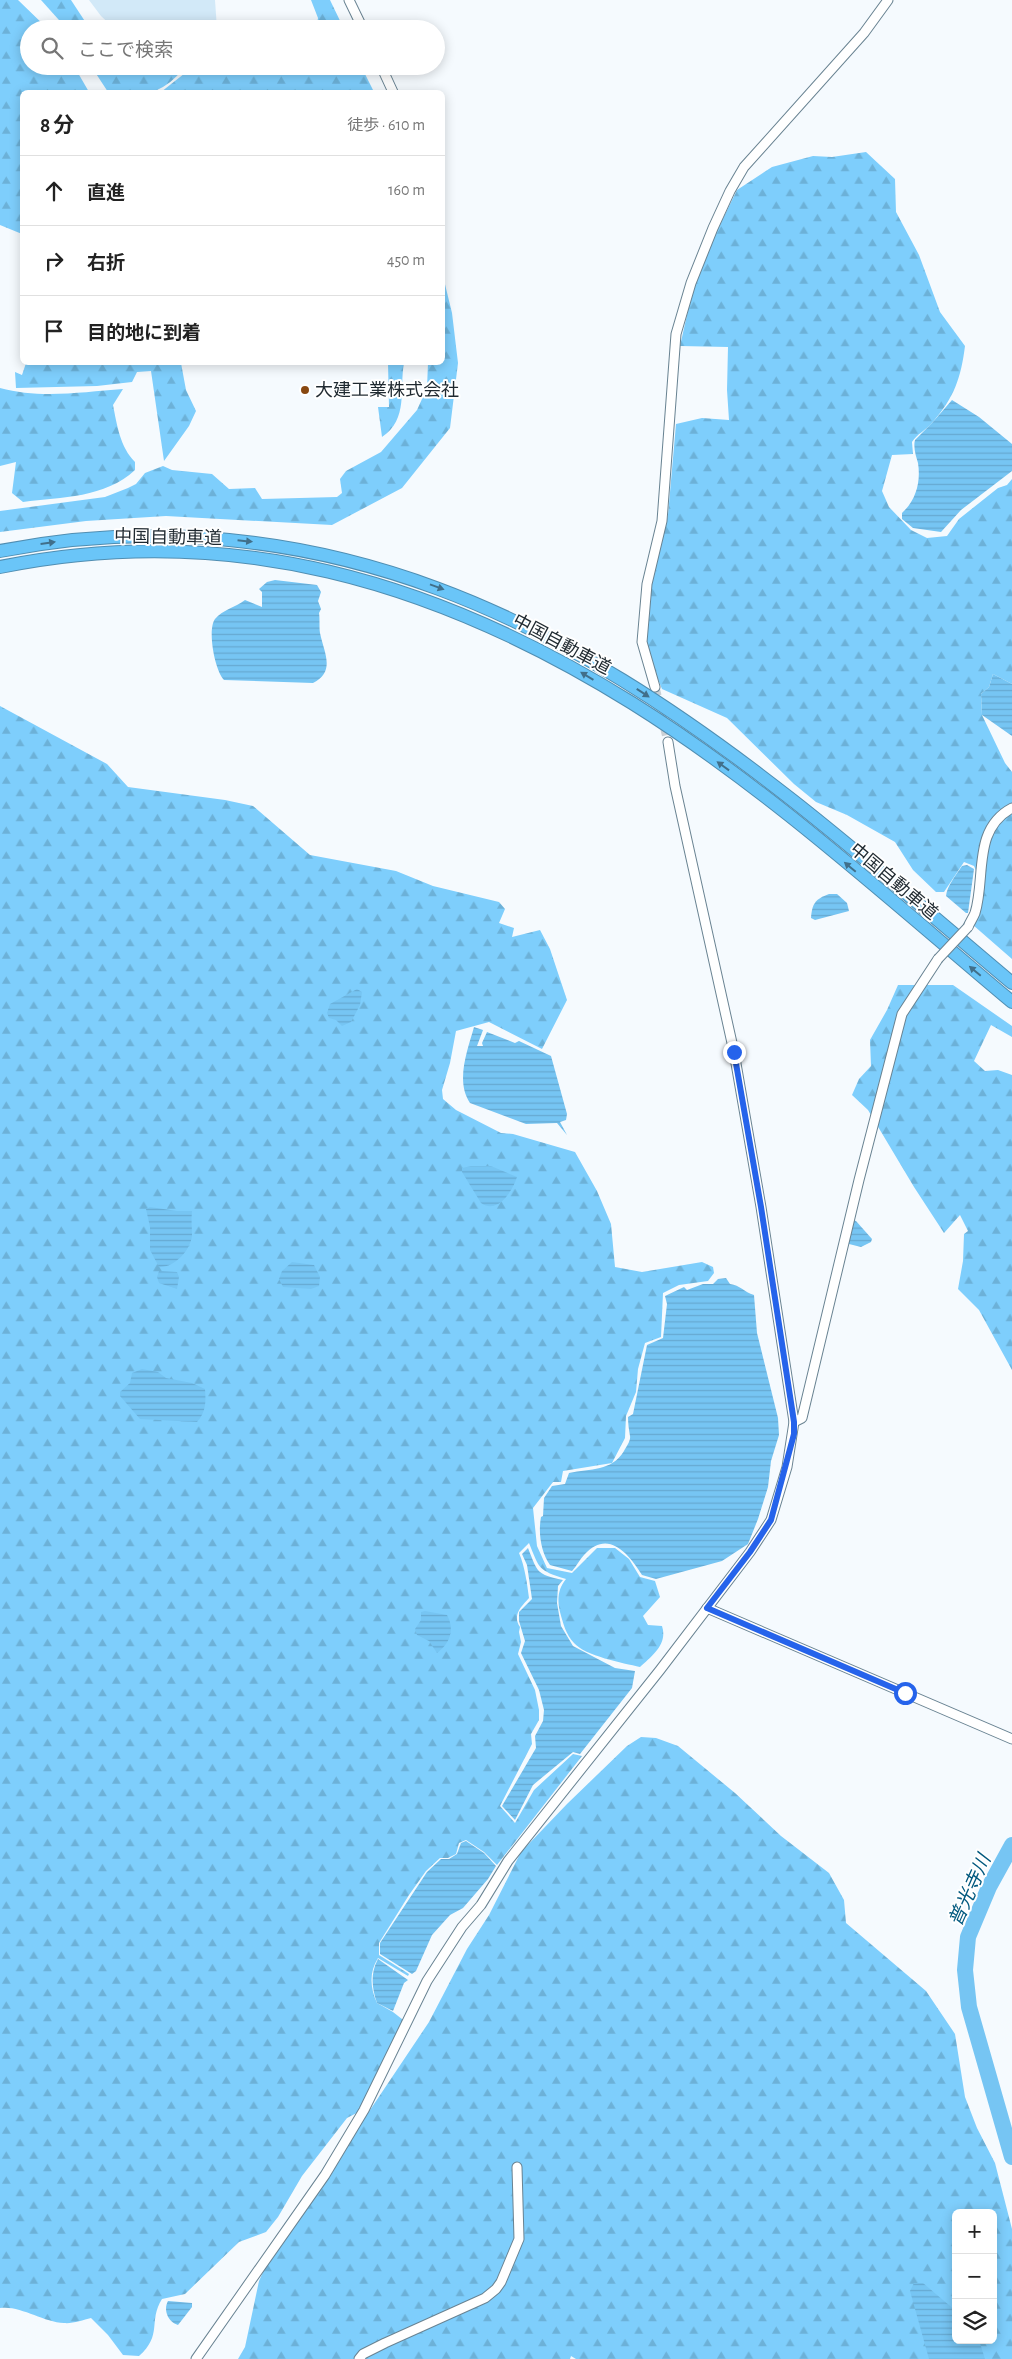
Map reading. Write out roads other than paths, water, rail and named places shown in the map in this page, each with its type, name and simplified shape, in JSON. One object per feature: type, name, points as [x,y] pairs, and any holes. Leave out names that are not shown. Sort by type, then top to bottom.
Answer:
[{"type":"highway","name":"中国自動車道","points":[[0,551],[110,536],[159,536],[257,542],[304,549],[351,560],[415,579],[489,608],[588,659],[701,731],[818,820],[1012,983]]},
{"type":"highway","name":"中国自動車道","points":[[0,567],[111,552],[196,553],[255,558],[328,571],[388,586],[483,622],[579,672],[632,703],[692,743],[808,832],[1012,1002]]},
{"type":"street","points":[[349,0],[359,20]]},
{"type":"street","points":[[654,687],[642,642],[644,613],[647,584],[662,521],[676,334],[691,283],[730,191],[744,167],[864,32],[888,0]]},
{"type":"street","points":[[385,75],[392,90]]},
{"type":"street","points":[[196,2359],[325,2175],[364,2110],[427,1981],[462,1927],[481,1905],[508,1862],[750,1552],[771,1520],[787,1466],[794,1434],[794,1422],[762,1216],[734,1052],[675,786],[668,742]]},
{"type":"street","points":[[794,1422],[802,1418],[858,1180],[902,1014],[938,960],[968,927],[975,912],[982,856],[990,831],[995,822],[1012,808]]},
{"type":"street","points":[[707,1608],[1012,1739]]},
{"type":"street","points":[[359,2359],[363,2354],[484,2298],[496,2289],[519,2239],[517,2166]]},
{"type":"waterway","name":"普光寺川","points":[[1012,1845],[989,1887],[968,1937],[965,1970],[969,2007],[1012,2157]]},
{"type":"tunnel","points":[[655,687],[668,742]]},
{"type":"place","name":"大建工業株式会社","points":[[305,390]]}]
